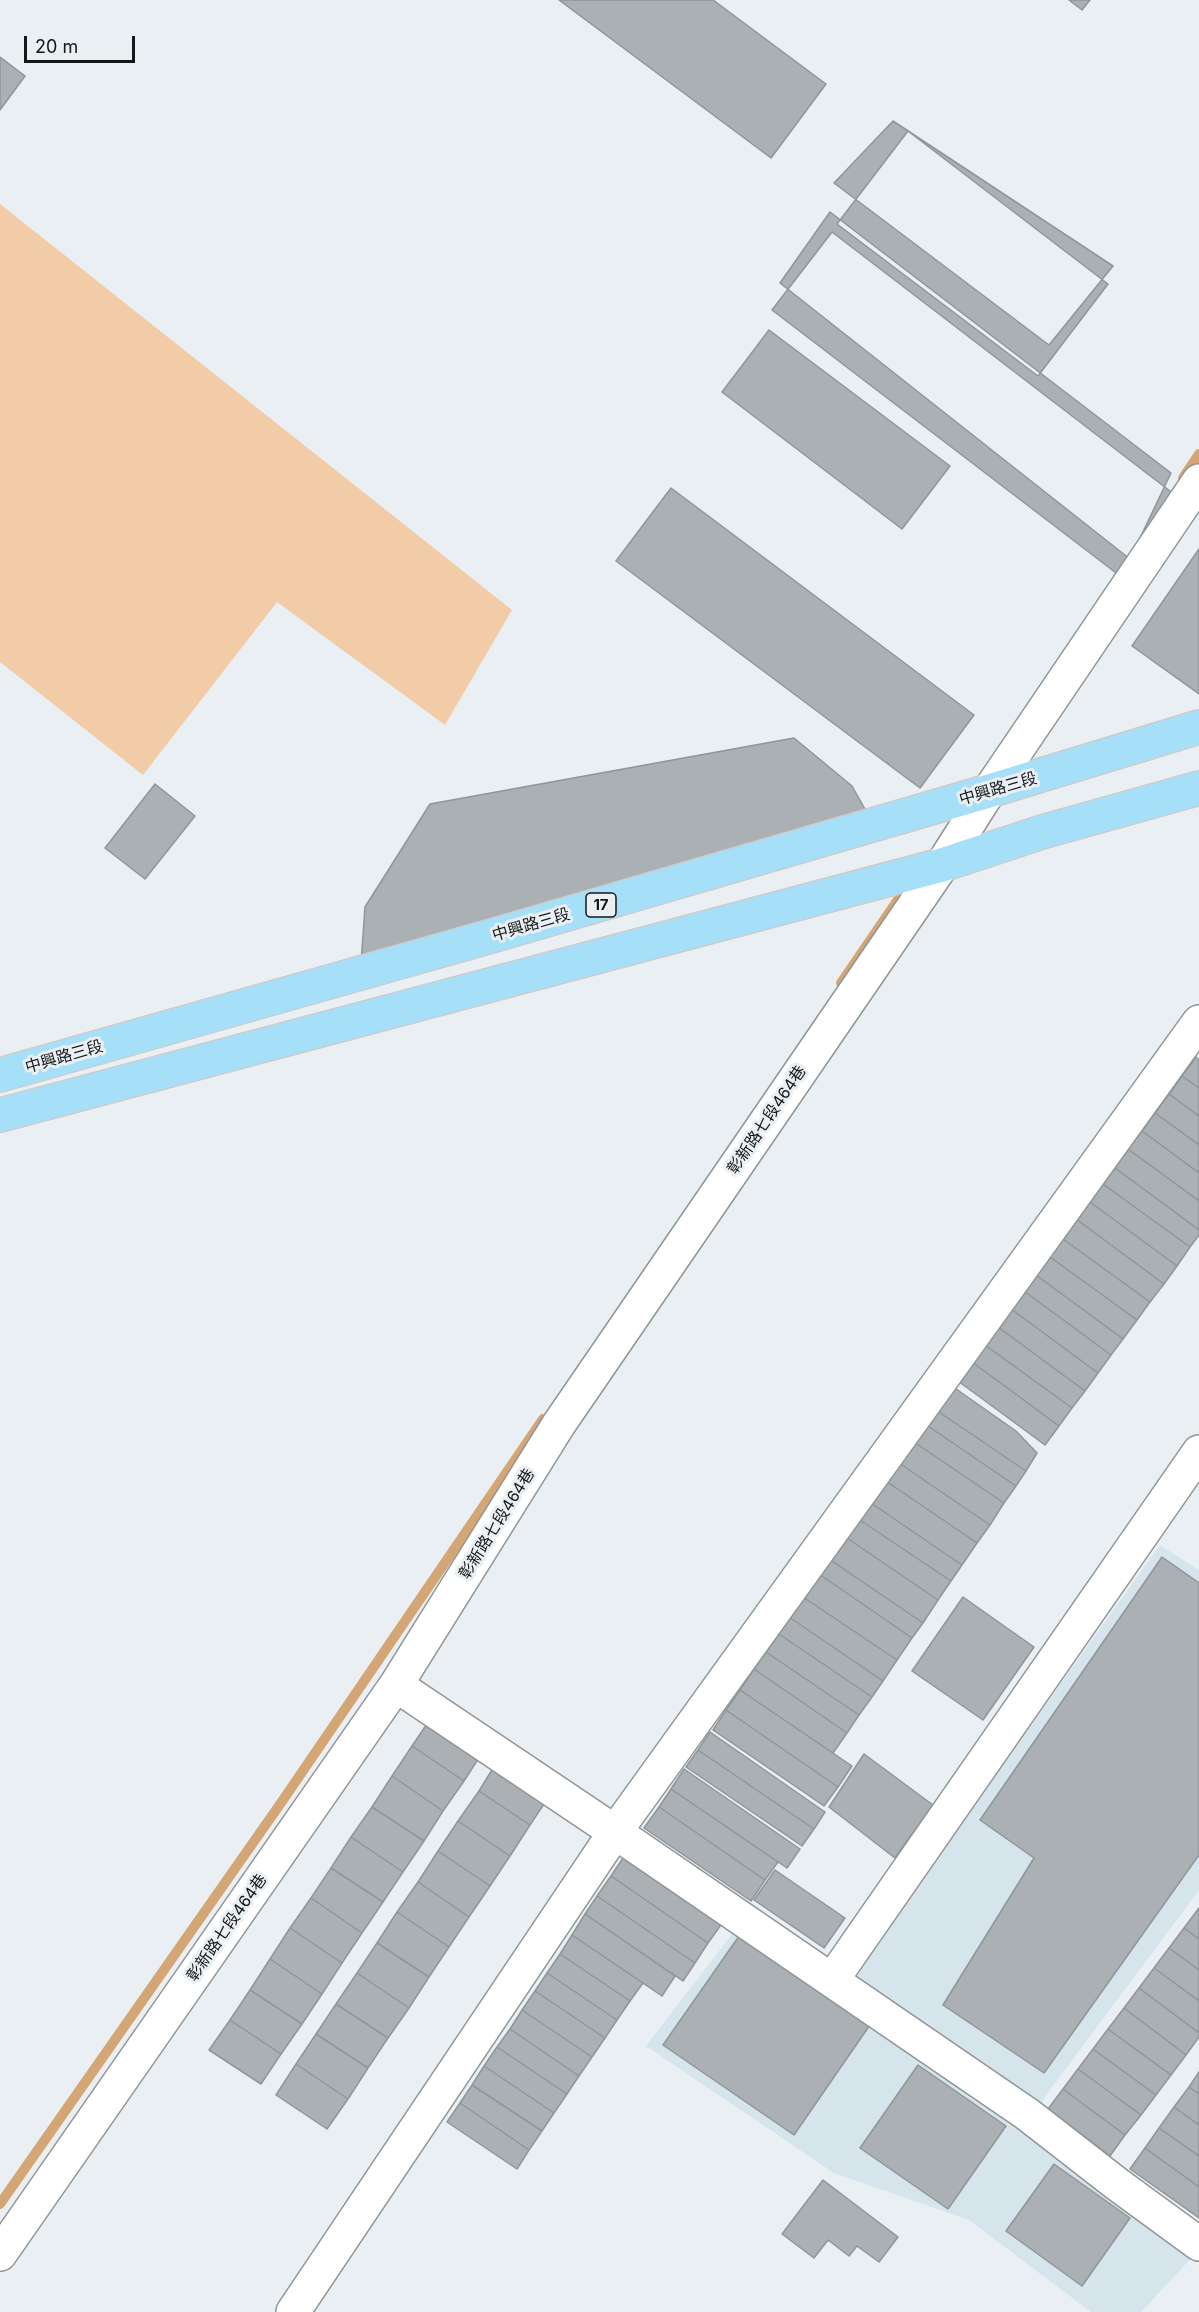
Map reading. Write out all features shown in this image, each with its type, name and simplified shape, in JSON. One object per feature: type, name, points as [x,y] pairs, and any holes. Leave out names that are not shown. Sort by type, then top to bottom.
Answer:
[{"type":"main road","name":"中興路三段","points":[[0,1075],[989,792],[1199,727]]},
{"type":"main road","points":[[0,1115],[942,865],[1042,832],[1199,788]]},
{"type":"street","name":"彰新路七段464巷","points":[[0,2254],[396,1685],[559,1424],[942,865],[1199,481]]},
{"type":"street","points":[[293,2312],[615,1832],[1199,1022]]},
{"type":"street","points":[[832,1980],[1199,1452]]},
{"type":"street","points":[[396,1685],[1027,2114],[1199,2244]]},
{"type":"shaded area","points":[[0,204],[512,610],[445,725],[277,602],[143,775],[0,662]]},
{"type":"shaded area","points":[[1160,1545],[1199,1570],[1199,1890],[1044,2098],[1038,2114],[1199,2250],[1141,2312],[1091,2312],[969,2220],[834,2173],[646,2046],[752,1908],[853,1974]]},
{"type":"building","points":[[559,0],[713,0],[826,84],[771,158]]},
{"type":"building","points":[[1069,0],[1090,0],[1082,10]]},
{"type":"building","points":[[0,57],[25,76],[0,110]]},
{"type":"building","points":[[893,121],[1113,266],[1049,345],[834,183]]},
{"type":"building","points":[[908,131],[1108,284],[1038,376],[837,224]]},
{"type":"building","points":[[830,212],[1171,473],[1130,559],[780,283]]},
{"type":"building","points":[[832,232],[1183,501],[1124,579],[772,310]]},
{"type":"building","points":[[769,330],[950,466],[902,529],[722,392]]},
{"type":"building","points":[[671,488],[974,715],[920,788],[616,561]]},
{"type":"building","points":[[1199,549],[1199,694],[1132,646]]},
{"type":"building","points":[[794,738],[852,786],[870,818],[361,963],[365,907],[430,804]]},
{"type":"building","points":[[155,784],[195,816],[145,879],[105,848]]},
{"type":"building","points":[[1196,1057],[1199,1060],[1199,1088],[1182,1076]]},
{"type":"building","points":[[1182,1076],[1199,1088],[1199,1116],[1169,1094]]},
{"type":"building","points":[[1169,1094],[1199,1116],[1199,1145],[1155,1113]]},
{"type":"building","points":[[1155,1113],[1199,1145],[1199,1173],[1142,1131]]},
{"type":"building","points":[[1142,1131],[1199,1173],[1199,1201],[1128,1149]]},
{"type":"building","points":[[1128,1149],[1199,1201],[1199,1230],[1115,1168]]},
{"type":"building","points":[[1115,1168],[1199,1230],[1199,1235],[1190,1247],[1103,1184]]},
{"type":"building","points":[[1103,1184],[1190,1247],[1177,1266],[1090,1202]]},
{"type":"building","points":[[1090,1202],[1177,1266],[1164,1284],[1076,1219]]},
{"type":"building","points":[[1076,1219],[1164,1284],[1150,1302],[1063,1239]]},
{"type":"building","points":[[1063,1239],[1150,1302],[1137,1320],[1050,1257]]},
{"type":"building","points":[[1050,1257],[1137,1320],[1123,1339],[1036,1275]]},
{"type":"building","points":[[1036,1275],[1123,1339],[1111,1355],[1024,1291]]},
{"type":"building","points":[[1024,1291],[1111,1355],[1098,1373],[1011,1309]]},
{"type":"building","points":[[1011,1309],[1098,1373],[1085,1391],[998,1327]]},
{"type":"building","points":[[998,1327],[1085,1391],[1072,1408],[985,1345]]},
{"type":"building","points":[[985,1345],[1072,1408],[1059,1426],[972,1362]]},
{"type":"building","points":[[972,1362],[1059,1426],[1045,1445],[958,1381]]},
{"type":"building","points":[[949,1384],[1016,1431],[1037,1453],[1026,1471],[933,1408]]},
{"type":"building","points":[[933,1408],[1026,1471],[1016,1486],[922,1422]]},
{"type":"building","points":[[922,1422],[1016,1486],[1004,1503],[911,1440]]},
{"type":"building","points":[[911,1440],[1004,1503],[990,1525],[896,1461]]},
{"type":"building","points":[[896,1461],[990,1525],[977,1543],[883,1479]]},
{"type":"building","points":[[883,1479],[977,1543],[962,1565],[868,1501]]},
{"type":"building","points":[[868,1501],[962,1565],[951,1581],[857,1518]]},
{"type":"building","points":[[857,1518],[951,1581],[938,1600],[844,1536]]},
{"type":"building","points":[[844,1536],[938,1600],[923,1623],[829,1559]]},
{"type":"building","points":[[1162,1557],[1199,1583],[1199,1855],[1044,2073],[943,2005],[1034,1858],[980,1820]]},
{"type":"building","points":[[829,1559],[923,1623],[912,1638],[819,1574]]},
{"type":"building","points":[[819,1574],[912,1638],[897,1660],[803,1597]]},
{"type":"building","points":[[803,1597],[897,1660],[883,1681],[789,1617]]},
{"type":"building","points":[[963,1597],[1034,1647],[983,1720],[912,1671]]},
{"type":"building","points":[[789,1617],[883,1681],[872,1697],[779,1634]]},
{"type":"building","points":[[779,1634],[872,1697],[859,1715],[766,1652]]},
{"type":"building","points":[[766,1652],[859,1715],[847,1733],[754,1669]]},
{"type":"building","points":[[754,1669],[847,1733],[833,1753],[740,1690]]},
{"type":"building","points":[[740,1690],[852,1766],[838,1787],[726,1710]]},
{"type":"building","points":[[726,1710],[838,1787],[824,1806],[713,1730]]},
{"type":"building","points":[[433,1715],[484,1750],[464,1781],[412,1746]]},
{"type":"building","points":[[710,1732],[825,1812],[814,1829],[698,1750]]},
{"type":"building","points":[[412,1746],[464,1781],[443,1811],[392,1776]]},
{"type":"building","points":[[698,1750],[814,1829],[802,1846],[686,1767]]},
{"type":"building","points":[[864,1754],[933,1805],[895,1858],[829,1807]]},
{"type":"building","points":[[498,1760],[550,1795],[530,1825],[479,1791]]},
{"type":"building","points":[[684,1769],[800,1849],[787,1868],[671,1789]]},
{"type":"building","points":[[392,1776],[443,1811],[424,1841],[372,1807]]},
{"type":"building","points":[[671,1789],[778,1862],[765,1880],[659,1807]]},
{"type":"building","points":[[479,1791],[530,1825],[510,1856],[458,1821]]},
{"type":"building","points":[[372,1807],[424,1841],[403,1872],[351,1837]]},
{"type":"building","points":[[659,1807],[765,1880],[751,1901],[644,1828]]},
{"type":"building","points":[[458,1821],[510,1856],[490,1886],[438,1851]]},
{"type":"building","points":[[351,1837],[403,1872],[383,1902],[331,1868]]},
{"type":"building","points":[[438,1851],[490,1886],[469,1917],[418,1882]]},
{"type":"building","points":[[625,1855],[723,1922],[708,1943],[611,1876]]},
{"type":"building","points":[[331,1868],[383,1902],[362,1933],[311,1898]]},
{"type":"building","points":[[775,1870],[845,1918],[824,1948],[754,1900]]},
{"type":"building","points":[[611,1876],[708,1943],[695,1963],[597,1896]]},
{"type":"building","points":[[418,1882],[469,1917],[449,1947],[397,1912]]},
{"type":"building","points":[[597,1896],[695,1963],[683,1981],[585,1914]]},
{"type":"building","points":[[311,1898],[362,1933],[342,1963],[290,1928]]},
{"type":"building","points":[[1199,1908],[1199,1939],[1184,1928]]},
{"type":"building","points":[[397,1912],[449,1947],[429,1977],[377,1943]]},
{"type":"building","points":[[585,1914],[675,1976],[662,1996],[572,1935]]},
{"type":"building","points":[[290,1928],[342,1963],[322,1994],[270,1959]]},
{"type":"building","points":[[1184,1928],[1199,1939],[1199,1970],[1169,1948]]},
{"type":"building","points":[[744,1929],[874,2019],[794,2135],[663,2045]]},
{"type":"building","points":[[572,1935],[643,1983],[630,2001],[560,1954]]},
{"type":"building","points":[[377,1943],[429,1977],[409,2008],[357,1973]]},
{"type":"building","points":[[1169,1948],[1199,1970],[1199,2001],[1154,1968]]},
{"type":"building","points":[[560,1954],[630,2001],[617,2020],[547,1973]]},
{"type":"building","points":[[270,1959],[322,1994],[302,2024],[250,1990]]},
{"type":"building","points":[[1154,1968],[1199,2001],[1199,2033],[1139,1988]]},
{"type":"building","points":[[357,1973],[409,2008],[388,2038],[336,2004]]},
{"type":"building","points":[[547,1973],[617,2020],[605,2038],[535,1991]]},
{"type":"building","points":[[1139,1988],[1199,2033],[1199,2037],[1186,2055],[1124,2008]]},
{"type":"building","points":[[250,1990],[302,2024],[281,2054],[230,2020]]},
{"type":"building","points":[[535,1991],[605,2038],[592,2057],[522,2010]]},
{"type":"building","points":[[336,2004],[388,2038],[368,2068],[316,2034]]},
{"type":"building","points":[[1124,2008],[1186,2055],[1171,2075],[1108,2029]]},
{"type":"building","points":[[522,2010],[592,2057],[579,2076],[510,2029]]},
{"type":"building","points":[[230,2020],[281,2054],[261,2084],[209,2050]]},
{"type":"building","points":[[510,2029],[579,2076],[567,2094],[497,2047]]},
{"type":"building","points":[[1108,2029],[1171,2075],[1156,2095],[1093,2049]]},
{"type":"building","points":[[316,2034],[368,2068],[348,2099],[296,2064]]},
{"type":"building","points":[[497,2047],[567,2094],[554,2113],[484,2066]]},
{"type":"building","points":[[1093,2049],[1156,2095],[1141,2115],[1078,2069]]},
{"type":"building","points":[[296,2064],[348,2099],[327,2129],[276,2095]]},
{"type":"building","points":[[918,2065],[1006,2126],[948,2209],[860,2148]]},
{"type":"building","points":[[484,2066],[554,2113],[542,2131],[472,2085]]},
{"type":"building","points":[[1078,2069],[1141,2115],[1125,2135],[1063,2089]]},
{"type":"building","points":[[1199,2072],[1199,2094],[1189,2087]]},
{"type":"building","points":[[472,2085],[542,2131],[529,2150],[460,2103]]},
{"type":"building","points":[[1189,2087],[1199,2094],[1199,2125],[1174,2107]]},
{"type":"building","points":[[1063,2089],[1125,2135],[1110,2156],[1048,2109]]},
{"type":"building","points":[[460,2103],[529,2150],[517,2169],[447,2122]]},
{"type":"building","points":[[1174,2107],[1199,2125],[1199,2156],[1159,2128]]},
{"type":"building","points":[[1159,2128],[1199,2156],[1199,2187],[1145,2148]]},
{"type":"building","points":[[1145,2148],[1199,2187],[1199,2218],[1130,2169]]},
{"type":"building","points":[[1054,2164],[1130,2218],[1082,2286],[1006,2231]]},
{"type":"building","points":[[823,2180],[898,2237],[879,2262],[857,2246],[849,2256],[828,2240],[814,2258],[782,2234]]},
{"type":"waterway","points":[[1183,478],[1199,454]]},
{"type":"waterway","points":[[841,983],[910,882]]},
{"type":"waterway","points":[[0,2204],[283,1800],[543,1419]]}]
